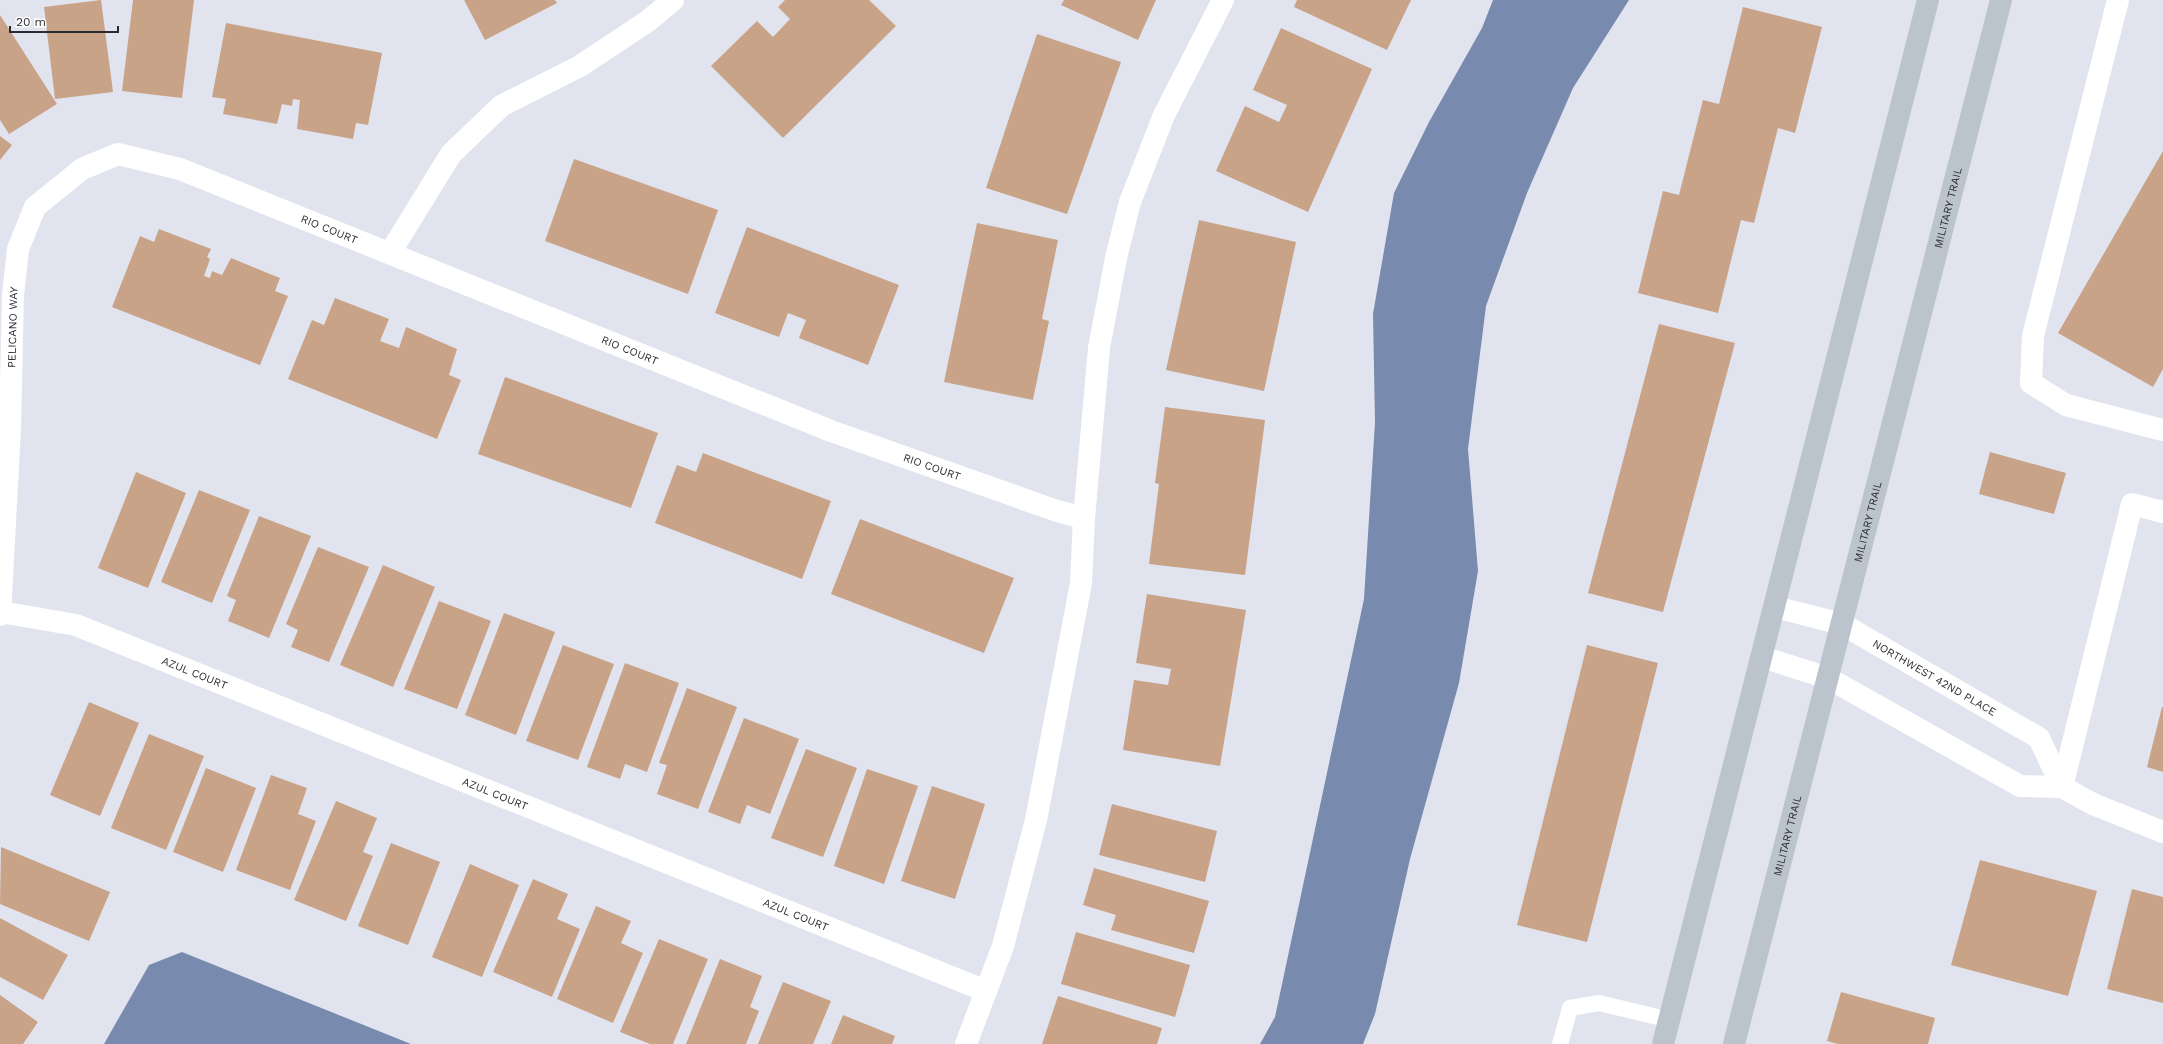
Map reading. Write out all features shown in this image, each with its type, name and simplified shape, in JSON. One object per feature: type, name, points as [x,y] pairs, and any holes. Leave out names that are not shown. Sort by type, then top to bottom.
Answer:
[{"type":"street","points":[[390,253],[451,154],[501,106],[580,66],[648,21],[673,0]]},
{"type":"street","points":[[966,1044],[1003,946],[1036,820],[1081,583],[1084,518],[1099,348],[1116,258],[1130,202],[1164,116],[1224,0]]},
{"type":"street","points":[[1663,1044],[1928,0]]},
{"type":"street","name":"MILITARY TRAIL","points":[[1734,1044],[2001,0]]},
{"type":"street","points":[[2118,0],[2033,336],[2031,383],[2066,406],[2163,430]]},
{"type":"street","name":"PELICANO WAY","points":[[0,614],[10,429],[13,295],[18,249],[35,207],[82,170],[118,154],[180,169]]},
{"type":"street","name":"RIO COURT","points":[[180,169],[831,431],[1057,511],[1084,518]]},
{"type":"street","points":[[2062,787],[2132,504],[2163,512]]},
{"type":"street","name":"NORTHWEST 42ND PLACE","points":[[1775,607],[1842,624],[2039,738],[2062,787]]},
{"type":"street","name":"AZUL COURT","points":[[0,614],[76,625],[986,991]]},
{"type":"street","points":[[1762,657],[1828,678],[2020,786],[2062,787],[2092,804],[2163,832]]},
{"type":"lane","points":[[1560,1044],[1570,1008],[1599,1003],[1670,1020]]},
{"type":"water","points":[[1493,0],[1629,0],[1573,88],[1527,193],[1486,306],[1468,449],[1478,571],[1459,683],[1410,859],[1375,1014],[1363,1044],[1260,1044],[1275,1017],[1364,599],[1375,422],[1373,314],[1394,193],[1429,122],[1482,28]]},
{"type":"water","points":[[182,952],[411,1044],[104,1044],[149,965]]},
{"type":"building","points":[[101,0],[113,92],[55,99],[44,7]]},
{"type":"building","points":[[133,0],[194,0],[182,98],[122,91]]},
{"type":"building","points":[[464,0],[555,0],[557,3],[485,40]]},
{"type":"building","points":[[785,0],[869,0],[896,26],[783,138],[711,66],[757,21],[773,37],[790,19],[778,7]]},
{"type":"building","points":[[1064,0],[1156,0],[1138,40],[1061,5]]},
{"type":"building","points":[[1297,0],[1411,0],[1387,50],[1294,7]]},
{"type":"building","points":[[1743,7],[1822,27],[1795,133],[1778,128],[1754,223],[1741,220],[1718,313],[1638,293],[1663,191],[1679,195],[1703,100],[1719,104]]},
{"type":"building","points":[[0,15],[57,104],[9,134],[0,120]]},
{"type":"building","points":[[226,23],[382,53],[368,125],[356,123],[353,139],[297,129],[300,100],[293,99],[292,106],[282,104],[277,124],[223,114],[226,99],[212,97]]},
{"type":"building","points":[[1281,28],[1372,69],[1308,212],[1216,171],[1245,106],[1279,122],[1287,105],[1253,90]]},
{"type":"building","points":[[1037,34],[1121,62],[1067,214],[986,188]]},
{"type":"building","points":[[0,136],[12,145],[0,160]]},
{"type":"building","points":[[2163,151],[2163,369],[2153,387],[2058,333]]},
{"type":"building","points":[[574,159],[718,210],[688,294],[545,241]]},
{"type":"building","points":[[1199,220],[1296,242],[1264,391],[1166,370]]},
{"type":"building","points":[[977,223],[1058,240],[1042,319],[1049,321],[1033,400],[944,382]]},
{"type":"building","points":[[747,227],[899,285],[868,365],[799,338],[806,320],[788,313],[779,337],[715,313]]},
{"type":"building","points":[[159,229],[211,249],[207,257],[210,259],[204,276],[210,278],[212,271],[222,275],[231,258],[280,278],[275,291],[288,296],[260,365],[112,307],[140,236],[154,242]]},
{"type":"building","points":[[335,298],[389,319],[380,341],[399,348],[406,327],[457,349],[449,375],[461,380],[437,439],[288,379],[312,320],[324,325]]},
{"type":"building","points":[[1659,324],[1735,343],[1663,612],[1588,593]]},
{"type":"building","points":[[505,377],[658,433],[631,508],[478,454]]},
{"type":"building","points":[[1165,407],[1265,420],[1245,575],[1149,564],[1159,484],[1155,483]]},
{"type":"building","points":[[1990,452],[2066,473],[2054,514],[1979,494]]},
{"type":"building","points":[[703,453],[831,501],[802,579],[655,523],[677,465],[696,472]]},
{"type":"building","points":[[136,472],[186,493],[148,588],[98,568]]},
{"type":"building","points":[[199,490],[250,510],[212,603],[161,582]]},
{"type":"building","points":[[259,516],[311,536],[269,638],[228,621],[236,600],[227,596]]},
{"type":"building","points":[[860,519],[1014,578],[984,653],[831,594]]},
{"type":"building","points":[[318,547],[369,567],[329,662],[291,647],[298,630],[286,624]]},
{"type":"building","points":[[383,565],[435,587],[393,687],[340,665]]},
{"type":"building","points":[[1147,594],[1246,610],[1220,766],[1123,750],[1134,680],[1168,685],[1171,669],[1136,663]]},
{"type":"building","points":[[439,601],[491,621],[457,709],[404,689]]},
{"type":"building","points":[[504,613],[555,632],[516,735],[465,715]]},
{"type":"building","points":[[563,645],[614,664],[578,760],[526,741]]},
{"type":"building","points":[[1587,645],[1658,663],[1587,942],[1517,925]]},
{"type":"building","points":[[625,663],[679,683],[647,772],[625,764],[620,779],[587,767]]},
{"type":"building","points":[[687,688],[737,707],[698,809],[657,794],[667,765],[659,763]]},
{"type":"building","points":[[89,702],[139,723],[100,816],[50,795]]},
{"type":"building","points":[[2163,707],[2163,772],[2147,767]]},
{"type":"building","points":[[744,718],[799,739],[770,814],[747,805],[740,824],[708,812]]},
{"type":"building","points":[[149,734],[204,756],[166,850],[111,828]]},
{"type":"building","points":[[806,749],[857,768],[823,857],[771,838]]},
{"type":"building","points":[[206,768],[256,788],[223,872],[173,852]]},
{"type":"building","points":[[867,769],[918,786],[884,884],[834,866]]},
{"type":"building","points":[[271,775],[307,788],[298,814],[316,821],[290,890],[236,870]]},
{"type":"building","points":[[932,786],[985,804],[955,899],[901,881]]},
{"type":"building","points":[[336,801],[377,818],[363,852],[373,856],[346,921],[294,900]]},
{"type":"building","points":[[1112,804],[1217,831],[1205,882],[1099,855]]},
{"type":"building","points":[[391,843],[440,862],[408,945],[358,926]]},
{"type":"building","points":[[1,847],[110,892],[89,941],[0,904]]},
{"type":"building","points":[[1980,860],[2097,891],[2068,996],[1951,965]]},
{"type":"building","points":[[470,864],[519,885],[482,977],[432,957]]},
{"type":"building","points":[[1094,868],[1209,901],[1194,953],[1111,930],[1116,915],[1083,905]]},
{"type":"building","points":[[533,879],[568,894],[557,919],[580,929],[552,997],[493,972]]},
{"type":"building","points":[[2132,889],[2163,897],[2163,1003],[2107,989]]},
{"type":"building","points":[[596,906],[631,921],[621,943],[643,953],[613,1023],[557,999]]},
{"type":"building","points":[[0,918],[68,955],[43,1000],[0,977]]},
{"type":"building","points":[[1076,932],[1190,965],[1175,1017],[1061,984]]},
{"type":"building","points":[[659,939],[708,959],[673,1044],[650,1044],[620,1032]]},
{"type":"building","points":[[720,959],[762,976],[750,1007],[759,1011],[746,1044],[686,1044]]},
{"type":"building","points":[[783,982],[831,1001],[813,1044],[758,1044]]},
{"type":"building","points":[[1841,992],[1935,1018],[1928,1044],[1838,1044],[1827,1041]]},
{"type":"building","points":[[0,995],[38,1022],[23,1044],[0,1044]]},
{"type":"building","points":[[1058,996],[1162,1028],[1157,1044],[1042,1044]]},
{"type":"building","points":[[843,1015],[895,1036],[892,1044],[831,1044]]}]
